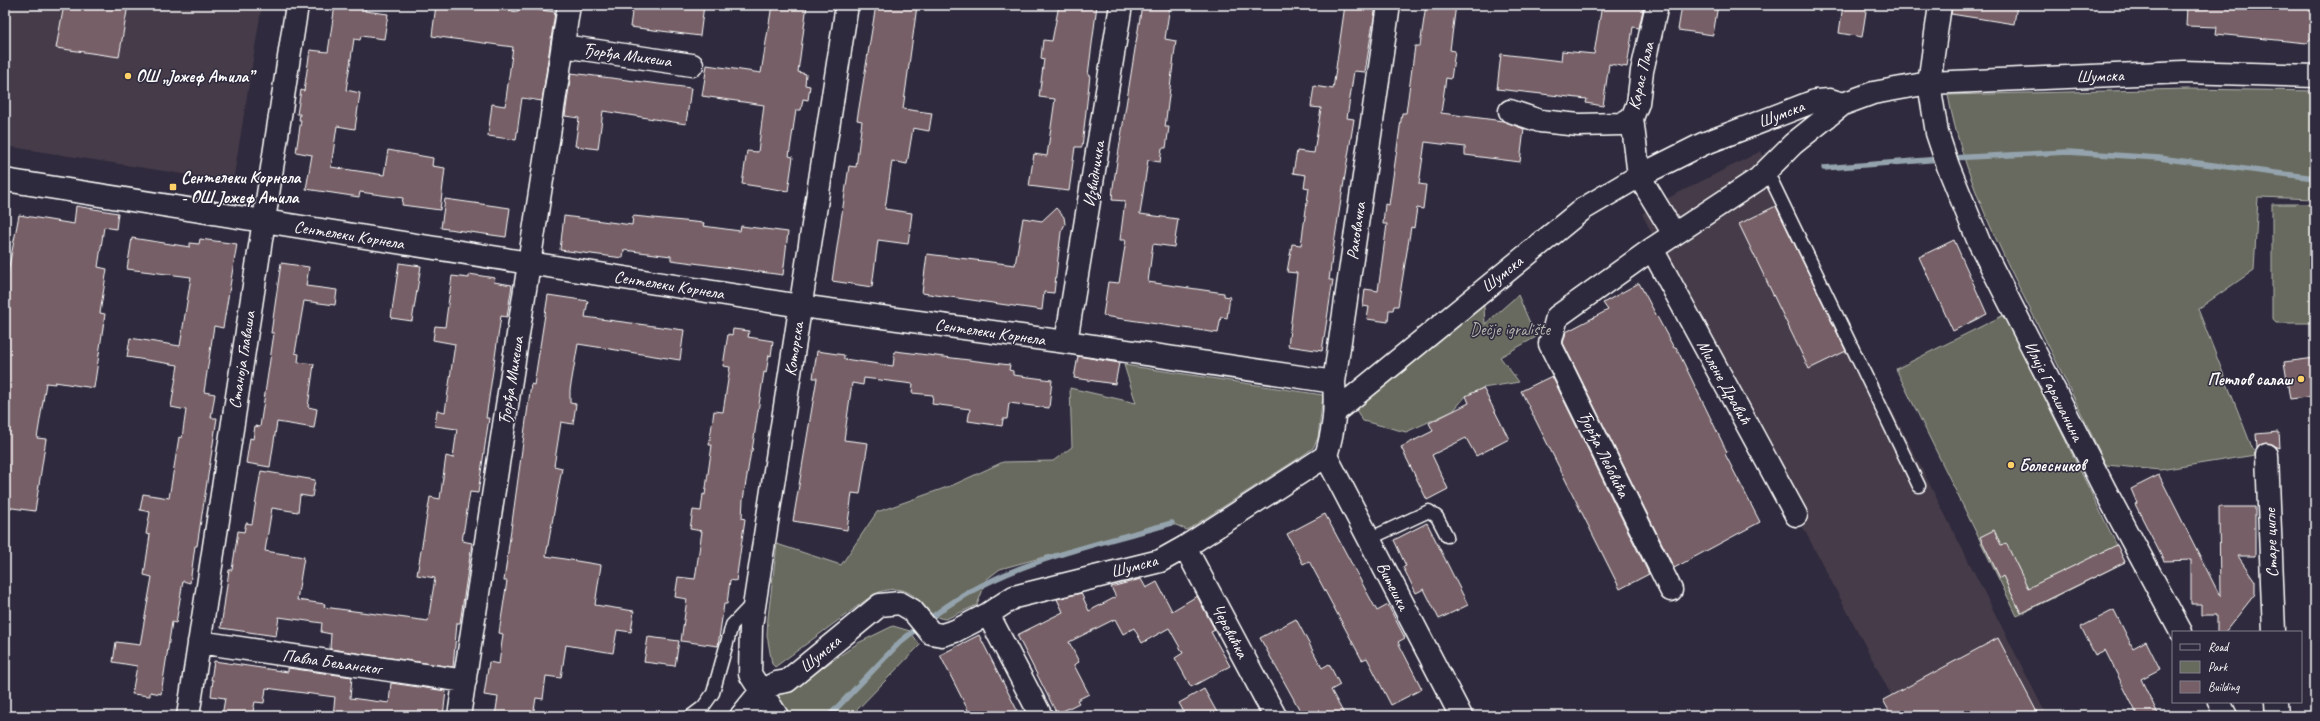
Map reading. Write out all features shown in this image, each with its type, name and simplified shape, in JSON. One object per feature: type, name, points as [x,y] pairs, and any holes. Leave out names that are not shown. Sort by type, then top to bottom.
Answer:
[{"type":"street","name":"Станоја Главаша","points":[[188,716],[297,5]]},
{"type":"street","name":"Ђорђа Микеша","points":[[459,716],[570,5]]},
{"type":"street","name":"Которска","points":[[777,716],[750,674],[751,626],[847,5]]},
{"type":"street","name":"Извидничка","points":[[1066,342],[1121,5]]},
{"type":"street","name":"Раковачка","points":[[1326,456],[1332,435],[1336,411],[1334,382],[1389,5]]},
{"type":"street","name":"Карас Пала","points":[[1510,111],[1540,122],[1579,125],[1621,124],[1632,118],[1638,103],[1642,71],[1657,5]]},
{"type":"street","name":"Илије Гарашанина","points":[[1940,5],[1929,83],[1937,133],[1948,166],[1979,242],[2105,490],[2180,631]]},
{"type":"street","name":"Ђорђа Микеша","points":[[563,46],[692,65]]},
{"type":"street","name":"Шумска","points":[[1336,411],[1583,208],[1639,176],[1703,144],[1815,102],[1830,100],[1843,104],[1899,87],[1929,83],[2184,72],[2315,76]]},
{"type":"street","points":[[1652,249],[1767,171],[1793,144],[1843,104]]},
{"type":"street","points":[[1632,118],[1639,176],[1674,234]]},
{"type":"street","name":"Сентелеки Корнела","points":[[5,180],[801,306],[1066,342],[1334,382]]},
{"type":"street","name":"Ђорђа Лебовића","points":[[1652,249],[1557,317],[1550,344],[1671,590]]},
{"type":"street","name":"Милене Дравић","points":[[1652,249],[1796,515]]},
{"type":"street","name":"Старе цигле","points":[[2267,454],[2274,631]]},
{"type":"street","name":"Шумска","points":[[761,691],[776,683],[787,681],[880,605],[900,603],[931,633],[942,635],[955,631],[988,614],[1014,597],[1160,561],[1326,456]]},
{"type":"street","name":"Витешка","points":[[1326,456],[1461,716]]},
{"type":"street","name":"Черевићка","points":[[1185,546],[1275,716]]},
{"type":"street","points":[[988,614],[1041,716]]},
{"type":"street","name":"Павла Бељанског","points":[[199,642],[465,681]]},
{"type":"street","points":[[742,716],[761,691]]},
{"type":"street","points":[[2220,703],[2226,716]]},
{"type":"street","points":[[2276,703],[2277,716]]},
{"type":"lane","points":[[1767,171],[1920,486]]},
{"type":"lane","points":[[1369,539],[1429,511],[1437,517],[1447,536]]},
{"type":"lane","points":[[692,716],[703,707],[713,693],[732,625],[754,601]]},
{"type":"shaded area","name":"ОШ „Јожеф Атила”","points":[[5,5],[262,5],[233,182],[5,146]]},
{"type":"shaded area","points":[[1761,151],[2047,716],[1902,716],[1732,392],[1642,214],[1666,199]]},
{"type":"green space","points":[[2188,89],[2315,91],[2315,199],[2258,197],[2254,270],[2198,309],[2255,455],[2160,470],[2106,465],[1984,212],[1963,155],[1948,95]]},
{"type":"green space","points":[[2272,204],[2315,204],[2315,323],[2276,323],[2272,319]]},
{"type":"green space","name":"Dečje igralište","points":[[1483,290],[1485,324],[1518,295],[1536,337],[1500,357],[1519,382],[1483,388],[1466,396],[1453,411],[1406,432],[1363,421],[1350,400]]},
{"type":"green space","name":"Болесников","points":[[2004,315],[2125,562],[2017,616],[1896,369]]},
{"type":"green space","points":[[1124,365],[1323,395],[1318,438],[1313,448],[1299,458],[1187,530],[1176,525],[1160,525],[1000,569],[987,579],[977,605],[946,619],[938,617],[918,599],[901,590],[889,590],[874,594],[775,667],[772,664],[767,635],[777,544],[841,565],[877,512],[953,485],[1003,462],[1053,461],[1072,447],[1070,388],[1136,403]]},
{"type":"green space","points":[[893,626],[910,631],[920,645],[851,716],[729,716],[745,695],[792,689],[858,643]]},
{"type":"building","points":[[64,5],[128,5],[119,57],[56,48]]},
{"type":"building","points":[[335,5],[365,5],[365,11],[388,14],[384,39],[361,36],[360,40],[354,39],[346,90],[360,93],[355,129],[337,126],[331,167],[384,175],[388,150],[433,158],[432,166],[445,168],[440,210],[402,205],[403,198],[360,192],[359,197],[306,189],[312,155],[296,152],[301,120],[299,120],[300,114],[297,114],[301,90],[304,91],[310,50],[328,52]]},
{"type":"building","points":[[436,5],[469,5],[518,12],[518,7],[555,12],[542,101],[522,98],[516,140],[488,136],[492,104],[505,106],[513,47],[432,36]]},
{"type":"building","points":[[633,5],[704,5],[700,36],[630,27]]},
{"type":"building","points":[[772,5],[807,5],[798,72],[806,74],[805,85],[810,86],[808,100],[803,99],[801,110],[796,110],[789,156],[793,157],[788,191],[742,184],[747,151],[758,152],[764,105],[702,96],[707,65],[761,73]]},
{"type":"building","points":[[876,5],[917,6],[903,109],[932,113],[929,131],[913,128],[907,164],[892,161],[885,209],[912,213],[908,244],[878,240],[872,287],[832,281],[849,166],[856,167],[862,121],[857,120]]},
{"type":"building","points":[[1059,5],[1097,5],[1088,75],[1090,75],[1082,147],[1075,147],[1069,191],[1029,186],[1034,154],[1047,156],[1055,99],[1039,97],[1044,59],[1041,58],[1043,40],[1052,41]]},
{"type":"building","points":[[1142,5],[1170,5],[1165,39],[1176,41],[1165,127],[1169,127],[1166,148],[1162,148],[1160,162],[1148,160],[1140,214],[1178,219],[1174,247],[1153,244],[1148,282],[1224,293],[1224,296],[1230,297],[1227,318],[1221,317],[1218,333],[1103,316],[1108,282],[1119,283],[1126,240],[1120,240],[1125,201],[1112,200]]},
{"type":"building","points":[[1345,5],[1376,5],[1365,72],[1354,71],[1347,118],[1354,119],[1333,250],[1329,280],[1333,280],[1322,351],[1288,346],[1297,273],[1287,272],[1292,244],[1301,245],[1309,188],[1304,187],[1306,175],[1293,173],[1297,151],[1314,153],[1321,108],[1311,107],[1314,86],[1333,89]]},
{"type":"building","points":[[1426,5],[1456,5],[1450,50],[1455,51],[1451,79],[1446,78],[1441,113],[1503,121],[1524,129],[1520,162],[1465,155],[1465,147],[1425,142],[1419,184],[1426,185],[1423,209],[1417,208],[1414,228],[1411,227],[1398,306],[1394,306],[1393,310],[1389,310],[1388,322],[1367,319],[1369,307],[1363,306],[1365,289],[1378,291],[1387,224],[1383,224],[1385,204],[1389,205],[1402,113],[1406,113],[1415,46],[1420,46]]},
{"type":"building","points":[[1602,5],[1644,5],[1639,28],[1633,27],[1627,67],[1609,64],[1603,106],[1586,103],[1587,99],[1497,89],[1501,54],[1561,61],[1562,51],[1594,54]]},
{"type":"building","points":[[1682,5],[1718,5],[1713,35],[1678,30]]},
{"type":"building","points":[[1843,5],[1867,5],[1862,37],[1839,33]]},
{"type":"building","points":[[1952,5],[2017,5],[2014,24],[1951,14]]},
{"type":"building","points":[[2187,5],[2315,5],[2315,36],[2307,43],[2216,34],[2217,27],[2186,26]]},
{"type":"building","points":[[571,73],[691,88],[686,124],[603,111],[598,149],[575,146],[579,118],[565,116]]},
{"type":"building","points":[[445,199],[510,208],[506,237],[441,228]]},
{"type":"building","points":[[76,206],[118,213],[116,229],[104,227],[98,267],[107,269],[100,313],[105,314],[94,388],[55,382],[55,384],[46,383],[37,438],[46,439],[35,511],[5,507],[5,287],[19,215],[74,224]]},
{"type":"building","points":[[1776,206],[1846,351],[1809,369],[1739,224]]},
{"type":"building","points":[[1056,208],[1064,217],[1065,224],[1061,232],[1054,293],[1044,292],[1042,310],[922,293],[927,254],[1015,265],[1023,218],[1042,221]]},
{"type":"building","points":[[564,216],[632,225],[633,216],[704,223],[703,226],[740,231],[741,226],[788,232],[783,275],[671,260],[671,256],[624,250],[623,258],[560,250]]},
{"type":"building","points":[[132,238],[190,247],[190,243],[199,244],[200,239],[237,244],[223,328],[214,326],[204,392],[215,394],[211,418],[217,418],[190,583],[183,581],[176,623],[172,622],[161,694],[150,692],[150,696],[132,694],[137,666],[113,662],[116,642],[140,645],[152,577],[144,575],[150,535],[146,534],[150,512],[140,510],[143,494],[169,498],[179,437],[182,438],[186,410],[171,407],[178,365],[127,357],[130,338],[180,346],[191,277],[127,269]]},
{"type":"building","points":[[1954,240],[1987,314],[1953,331],[1919,257]]},
{"type":"building","points":[[281,263],[309,267],[306,286],[337,290],[335,305],[304,301],[295,353],[299,354],[298,362],[314,364],[308,407],[317,409],[314,428],[277,422],[270,467],[246,463],[250,438],[253,439],[255,426],[260,427],[274,333],[271,333]]},
{"type":"building","points":[[399,263],[421,266],[412,321],[391,318]]},
{"type":"building","points":[[469,274],[495,278],[494,282],[512,285],[507,317],[501,316],[486,418],[489,418],[478,493],[470,492],[462,541],[472,543],[460,623],[457,623],[453,667],[330,649],[331,634],[321,632],[322,623],[279,617],[276,636],[221,628],[229,570],[232,570],[238,531],[244,532],[246,523],[252,524],[261,471],[315,480],[312,497],[300,495],[298,512],[272,508],[265,551],[304,557],[297,600],[325,604],[324,607],[428,621],[435,578],[417,575],[430,497],[440,499],[446,456],[453,458],[457,429],[435,426],[437,410],[445,412],[455,344],[433,340],[435,326],[445,327],[452,276],[469,278]]},
{"type":"building","points":[[1639,283],[1674,348],[1676,347],[1727,452],[1725,454],[1760,522],[1674,568],[1563,343],[1566,332],[1608,310],[1603,303]]},
{"type":"building","points":[[548,295],[588,301],[585,317],[684,330],[680,360],[578,344],[570,390],[570,403],[576,404],[573,424],[561,422],[554,466],[562,468],[546,556],[601,565],[595,605],[634,611],[631,632],[617,630],[613,653],[566,645],[561,678],[546,676],[543,699],[536,698],[533,716],[495,716],[498,697],[484,695],[489,662],[499,664],[503,634],[499,633],[507,581],[504,581],[531,384],[534,385]]},
{"type":"building","points":[[733,329],[749,331],[748,337],[773,341],[771,356],[769,355],[766,373],[764,372],[743,500],[742,518],[745,519],[736,581],[730,580],[727,604],[724,604],[718,646],[681,641],[687,599],[675,597],[678,577],[695,579],[702,531],[690,529],[693,510],[701,511],[703,494],[705,495],[712,445],[709,445],[714,411],[723,412],[730,367],[723,366],[728,334],[732,335]]},
{"type":"building","points":[[817,351],[844,355],[844,359],[893,366],[895,351],[1010,365],[1009,370],[1013,371],[1013,375],[1052,380],[1049,408],[1009,403],[1007,419],[1003,419],[1002,426],[968,421],[970,409],[932,404],[933,395],[912,393],[913,384],[864,378],[863,385],[852,383],[844,440],[868,443],[860,494],[852,493],[847,530],[793,521],[817,378],[813,378]]},
{"type":"building","points":[[1078,356],[1119,363],[1115,384],[1074,378]]},
{"type":"building","name":"Петлов салаш","points":[[2315,358],[2315,396],[2290,399],[2284,362]]},
{"type":"building","points":[[1552,376],[1649,574],[1620,589],[1521,391]]},
{"type":"building","points":[[1483,388],[1509,439],[1476,456],[1466,438],[1432,455],[1448,489],[1427,500],[1401,447],[1433,431],[1429,423],[1469,403],[1466,396]]},
{"type":"building","points":[[2279,432],[2280,448],[2267,443],[2257,448],[2256,434]]},
{"type":"building","points":[[2159,475],[2220,596],[2219,507],[2255,507],[2255,556],[2238,556],[2255,581],[2255,594],[2226,631],[2217,631],[2217,615],[2201,615],[2201,604],[2191,604],[2191,560],[2164,561],[2135,504],[2137,503],[2131,489]]},
{"type":"building","points":[[1325,514],[1377,611],[1388,605],[1405,638],[1398,642],[1422,689],[1391,705],[1367,658],[1362,660],[1309,561],[1303,564],[1287,534]]},
{"type":"building","points":[[1427,523],[1468,605],[1439,619],[1424,589],[1416,593],[1403,567],[1406,566],[1394,540]]},
{"type":"building","points":[[1994,530],[2001,545],[2006,543],[2028,588],[2117,545],[2125,562],[2021,613],[2003,576],[2000,578],[1980,537]]},
{"type":"building","points":[[1141,579],[1146,588],[1157,582],[1172,611],[1197,596],[1215,630],[1211,632],[1230,666],[1191,687],[1175,658],[1183,653],[1169,628],[1142,643],[1134,628],[1123,634],[1115,619],[1069,642],[1079,662],[1074,665],[1089,694],[1077,700],[1079,703],[1057,714],[1017,635],[1063,612],[1057,599],[1081,593],[1089,611],[1116,597],[1111,587]]},
{"type":"building","points":[[2114,610],[2133,648],[2146,641],[2160,669],[2141,679],[2159,716],[2138,716],[2105,650],[2095,655],[2081,627]]},
{"type":"building","points":[[1296,619],[1322,668],[1329,664],[1340,685],[1331,690],[1345,716],[1303,716],[1260,638]]},
{"type":"building","points":[[979,635],[1017,710],[1006,716],[971,716],[940,655]]},
{"type":"building","points":[[648,637],[679,641],[675,666],[644,662]]},
{"type":"building","points":[[1998,638],[2039,716],[1892,716],[1883,700]]},
{"type":"building","points":[[214,661],[288,672],[288,668],[352,677],[350,698],[389,703],[391,683],[446,691],[443,716],[333,716],[335,697],[266,688],[264,703],[255,702],[252,716],[222,716],[225,698],[211,696],[213,680],[211,680]]},
{"type":"building","points":[[1204,689],[1219,716],[1186,716],[1179,703]]},
{"type":"waterway","points":[[1950,158],[2068,152],[2159,158],[2315,178]]},
{"type":"waterway","points":[[1824,168],[1941,159]]},
{"type":"waterway","points":[[927,621],[954,601],[1013,571],[1076,550],[1172,523]]},
{"type":"waterway","points":[[829,716],[900,642],[920,626]]},
{"type":"place","name":"ОШ „Јожеф Атила”","points":[[128,76]]},
{"type":"place","name":"Сентелеки Корнела - ОШ Јожеф Атила","points":[[173,187]]},
{"type":"place","name":"Петлов салаш","points":[[2301,379]]},
{"type":"place","name":"Болесников","points":[[2011,465]]}]
